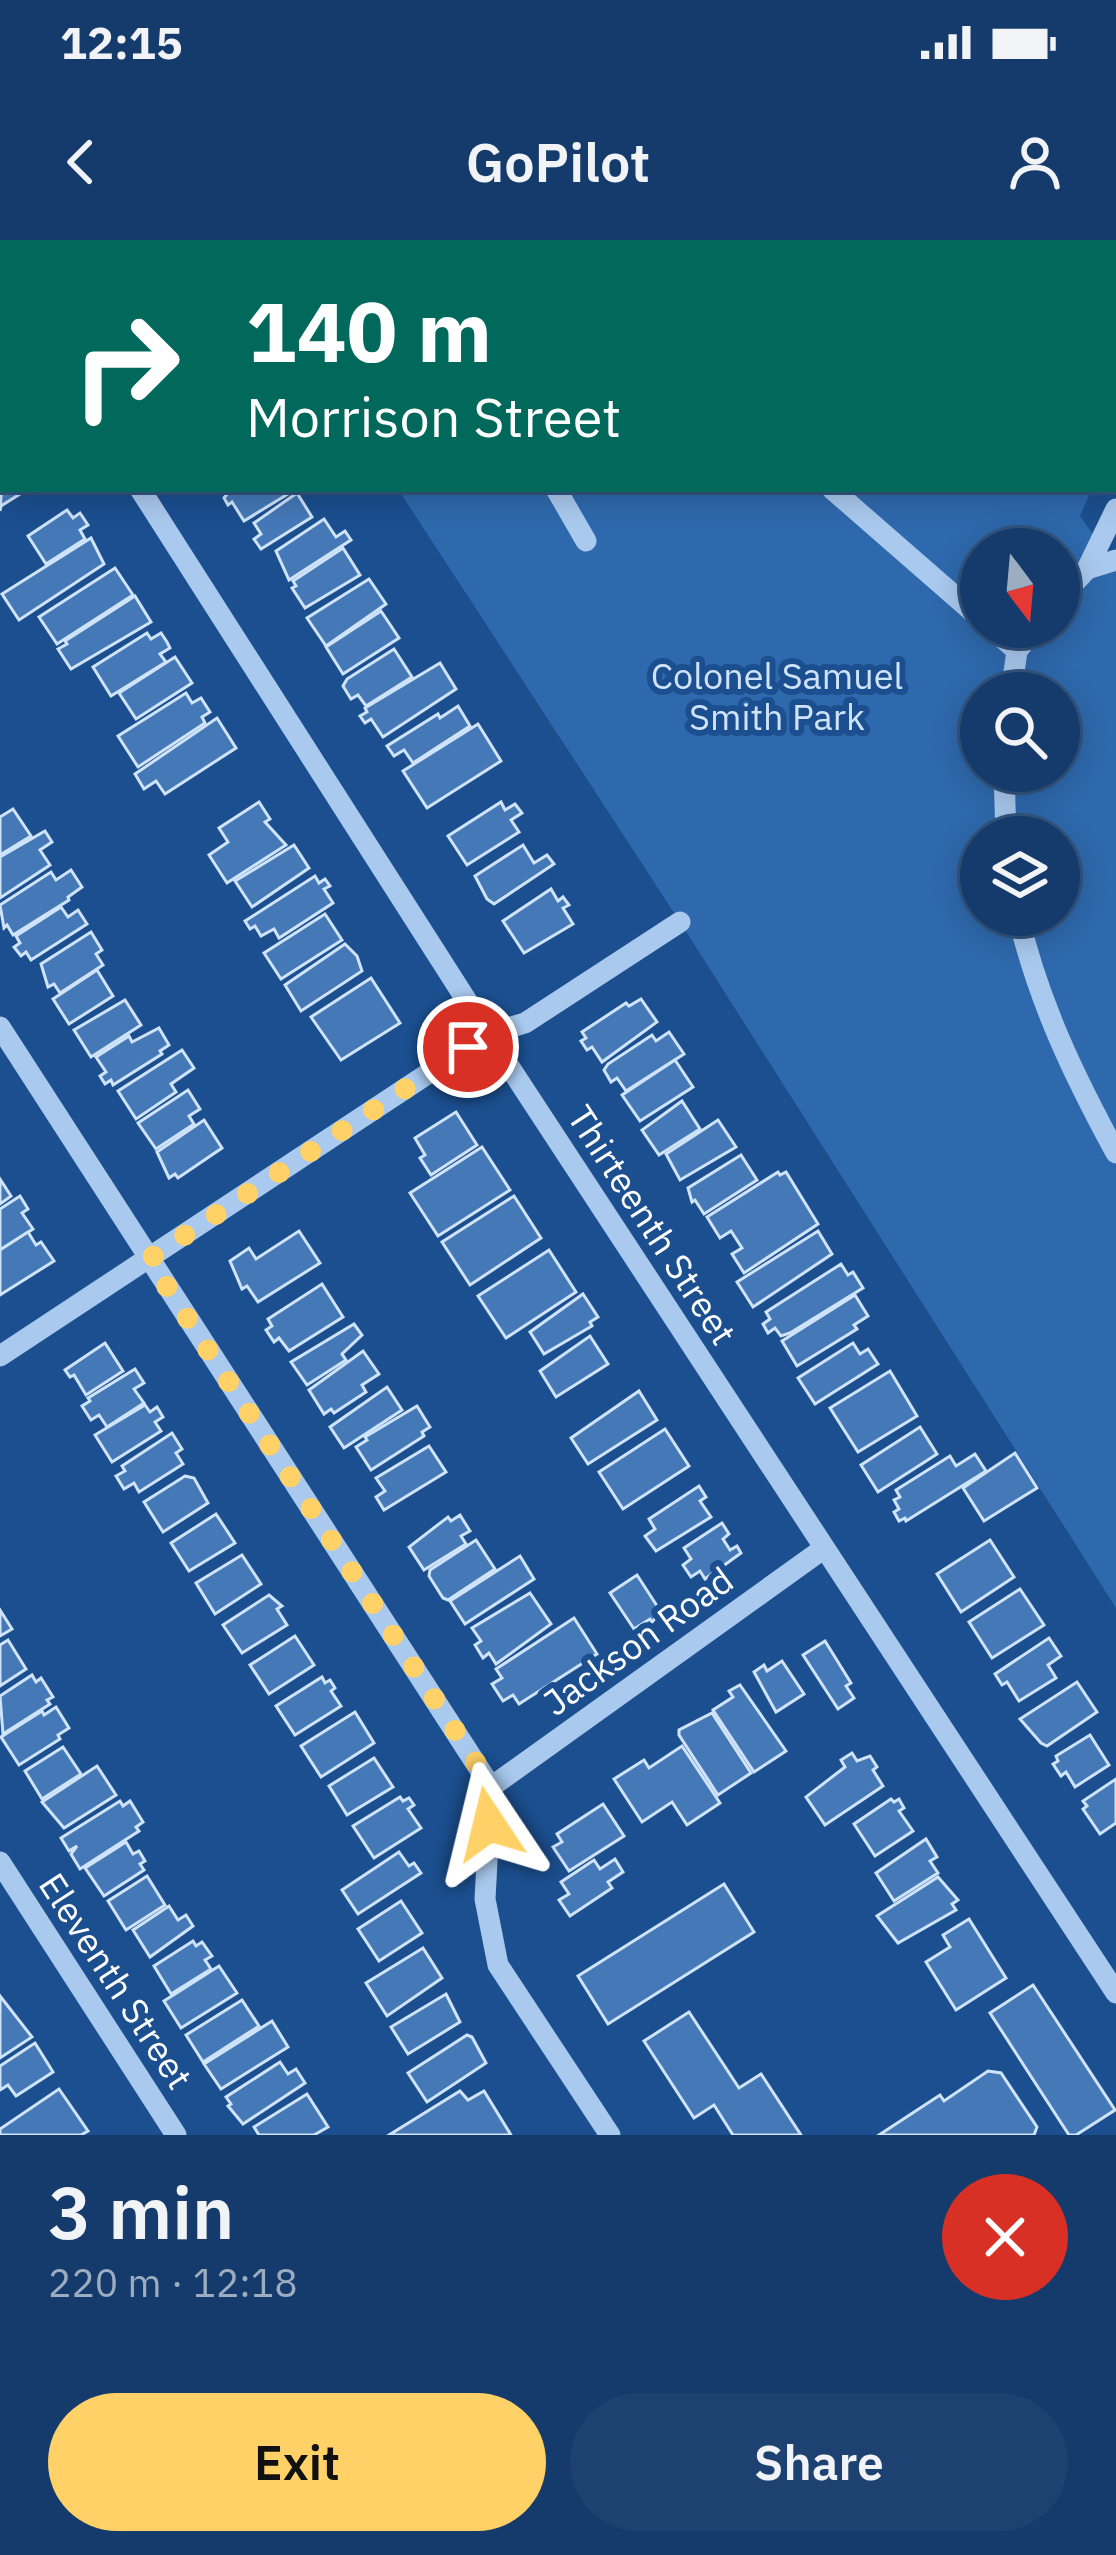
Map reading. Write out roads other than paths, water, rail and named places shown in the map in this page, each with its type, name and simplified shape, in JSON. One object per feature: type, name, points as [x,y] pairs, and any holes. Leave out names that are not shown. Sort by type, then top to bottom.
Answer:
[{"type":"street","name":"Thirteenth Street","points":[[142,492],[488,1034],[1116,1994]]},
{"type":"street","points":[[558,492],[586,542]]},
{"type":"street","points":[[835,492],[960,601]]},
{"type":"street","points":[[1080,576],[1116,509]]},
{"type":"street","points":[[1087,569],[1116,560]]},
{"type":"street","points":[[1014,648],[1018,651]]},
{"type":"street","points":[[1014,672],[1020,648]]},
{"type":"street","points":[[0,1356],[488,1034],[525,1023],[680,922]]},
{"type":"street","points":[[1023,936],[1060,1047],[1116,1153]]},
{"type":"street","points":[[0,1027],[491,1786],[485,1899],[498,1965],[610,2135]]},
{"type":"street","name":"Jackson Road","points":[[491,1786],[824,1549]]},
{"type":"street","name":"Eleventh Street","points":[[0,1862],[176,2135]]},
{"type":"park label","name":"Colonel Samuel Smith Park","points":[[777,696]]}]
